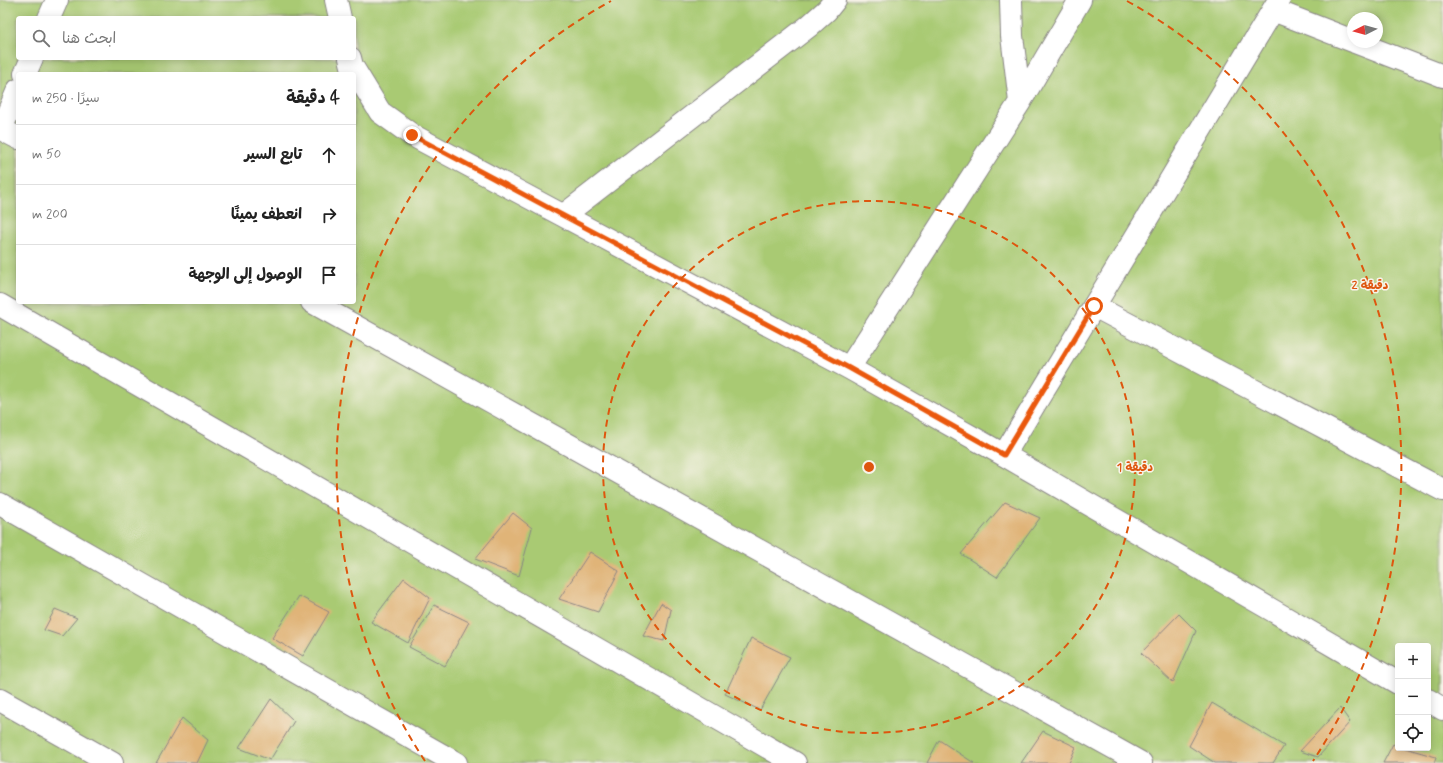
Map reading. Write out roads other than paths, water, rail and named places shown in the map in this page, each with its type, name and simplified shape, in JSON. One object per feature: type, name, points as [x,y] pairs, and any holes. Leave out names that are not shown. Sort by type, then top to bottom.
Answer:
[{"type":"street","points":[[50,16],[57,0]]},
{"type":"street","points":[[336,0],[340,16]]},
{"type":"street","points":[[564,215],[809,26],[827,10],[835,0]]},
{"type":"street","points":[[1011,0],[1012,36],[1020,102]]},
{"type":"street","points":[[849,368],[1020,102],[1080,0]]},
{"type":"street","points":[[1004,455],[1276,5],[1347,39]]},
{"type":"street","points":[[1370,48],[1443,76]]},
{"type":"street","points":[[26,72],[31,60]]},
{"type":"street","points":[[350,60],[356,72]]},
{"type":"street","points":[[356,73],[380,112],[412,135],[849,368],[1004,455],[1395,681]]},
{"type":"street","points":[[16,95],[1,129],[16,137]]},
{"type":"street","points":[[316,304],[1141,763]]},
{"type":"street","points":[[0,305],[795,763]]},
{"type":"street","points":[[1094,306],[1443,490]]},
{"type":"street","points":[[0,504],[456,763]]},
{"type":"street","points":[[0,700],[112,763]]},
{"type":"street","points":[[1431,702],[1443,709]]}]
